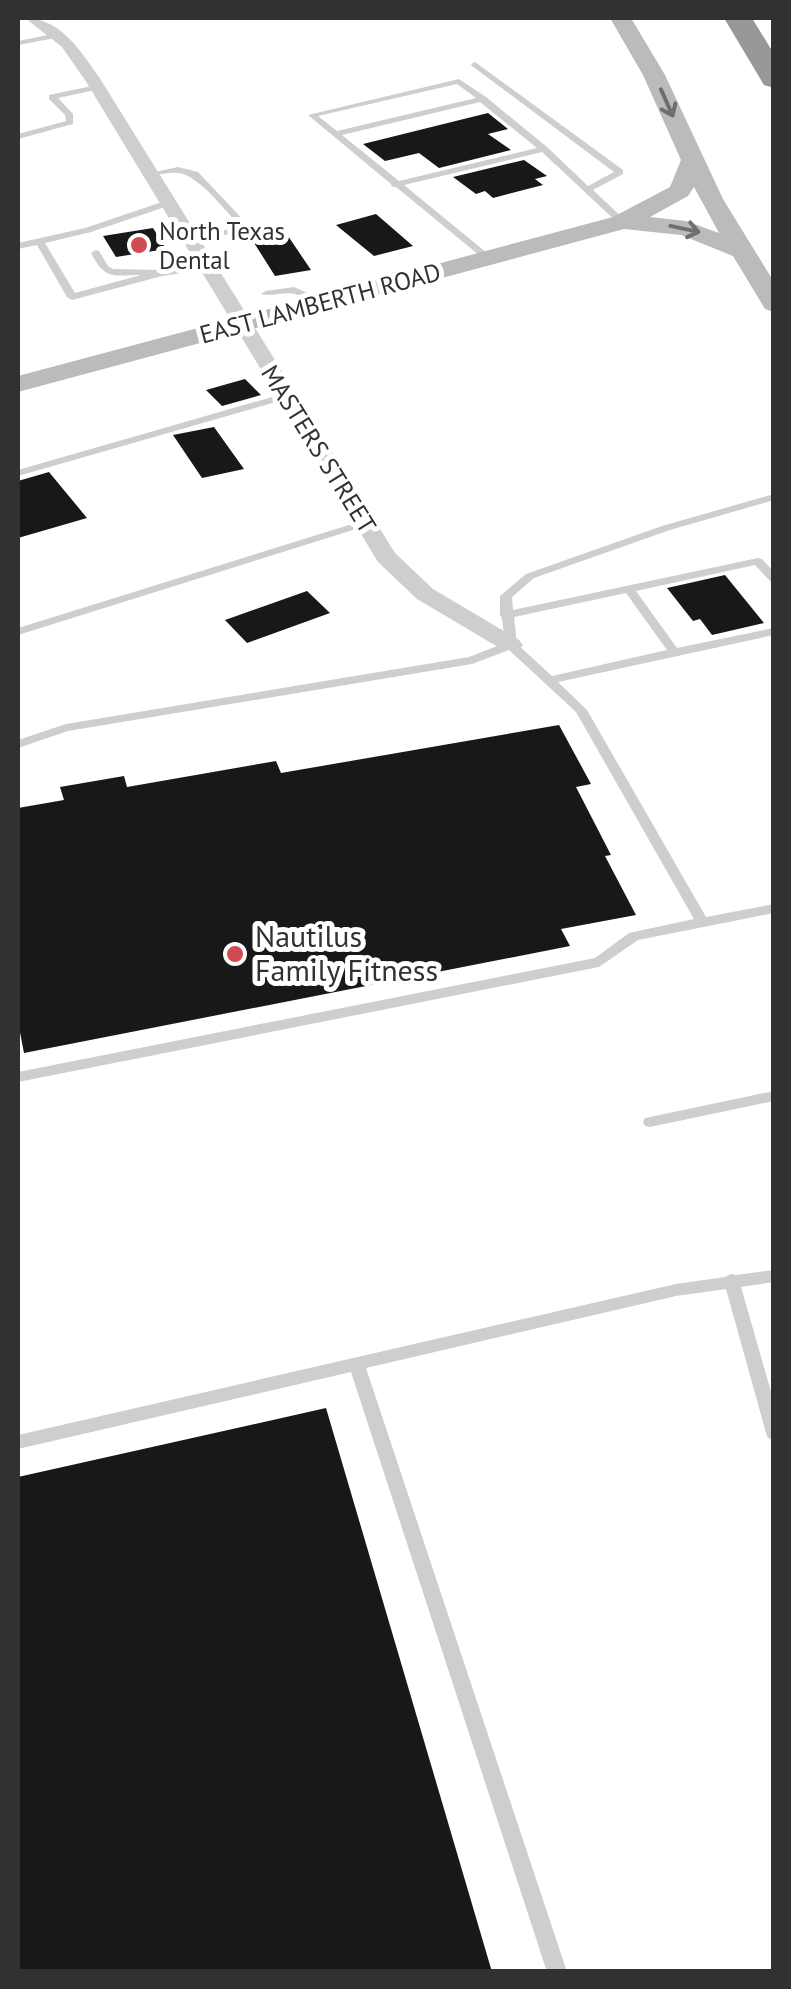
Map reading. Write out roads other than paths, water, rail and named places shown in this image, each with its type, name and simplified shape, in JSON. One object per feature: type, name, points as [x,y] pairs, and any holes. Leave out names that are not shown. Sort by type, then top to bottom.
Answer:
[{"type":"highway","points":[[738,18],[774,78]]},
{"type":"highway","points":[[758,18],[774,42]]},
{"type":"main road","points":[[621,18],[654,75],[692,161],[774,304]]},
{"type":"main road","points":[[622,222],[680,192],[692,161]]},
{"type":"main road","points":[[622,222],[686,228],[744,252]]},
{"type":"main road","name":"EAST LAMBERTH ROAD","points":[[18,384],[622,222]]},
{"type":"street","name":"MASTERS STREET","points":[[46,27],[68,44],[97,87],[386,557],[425,594],[511,645]]},
{"type":"lane","points":[[18,34],[46,27]]},
{"type":"lane","points":[[18,43],[46,27]]},
{"type":"lane","points":[[475,64],[620,172],[589,190]]},
{"type":"lane","points":[[488,258],[312,115],[459,81],[544,148],[622,222]]},
{"type":"lane","points":[[18,138],[70,122],[69,114],[52,96],[97,87]]},
{"type":"lane","points":[[335,134],[483,99]]},
{"type":"lane","points":[[396,185],[544,148]]},
{"type":"lane","points":[[150,174],[178,170],[194,174],[248,229],[190,239]]},
{"type":"lane","points":[[18,246],[88,230],[168,203]]},
{"type":"lane","points":[[39,241],[72,297],[161,273],[207,267]]},
{"type":"lane","points":[[96,253],[104,268],[111,272],[161,273]]},
{"type":"lane","points":[[266,294],[294,290],[322,303]]},
{"type":"lane","points":[[18,473],[286,396]]},
{"type":"lane","points":[[702,922],[581,710],[511,645],[506,596],[530,576],[666,528],[774,497]]},
{"type":"lane","points":[[18,632],[365,524]]},
{"type":"lane","points":[[506,615],[758,562],[774,580]]},
{"type":"lane","points":[[629,589],[674,652]]},
{"type":"lane","points":[[551,680],[774,631]]},
{"type":"lane","points":[[18,744],[66,728],[472,660],[511,645]]},
{"type":"lane","points":[[18,1077],[598,962],[634,936],[774,908]]},
{"type":"lane","points":[[650,1122],[774,1096]]},
{"type":"lane","points":[[18,1442],[732,1280],[774,1276]]},
{"type":"lane","points":[[732,1280],[774,1433]]},
{"type":"lane","points":[[356,1363],[557,1972]]},
{"type":"place","name":"North Texas Dental","points":[[139,245]]},
{"type":"place","name":"Nautilus Family Fitness","points":[[235,954]]}]
